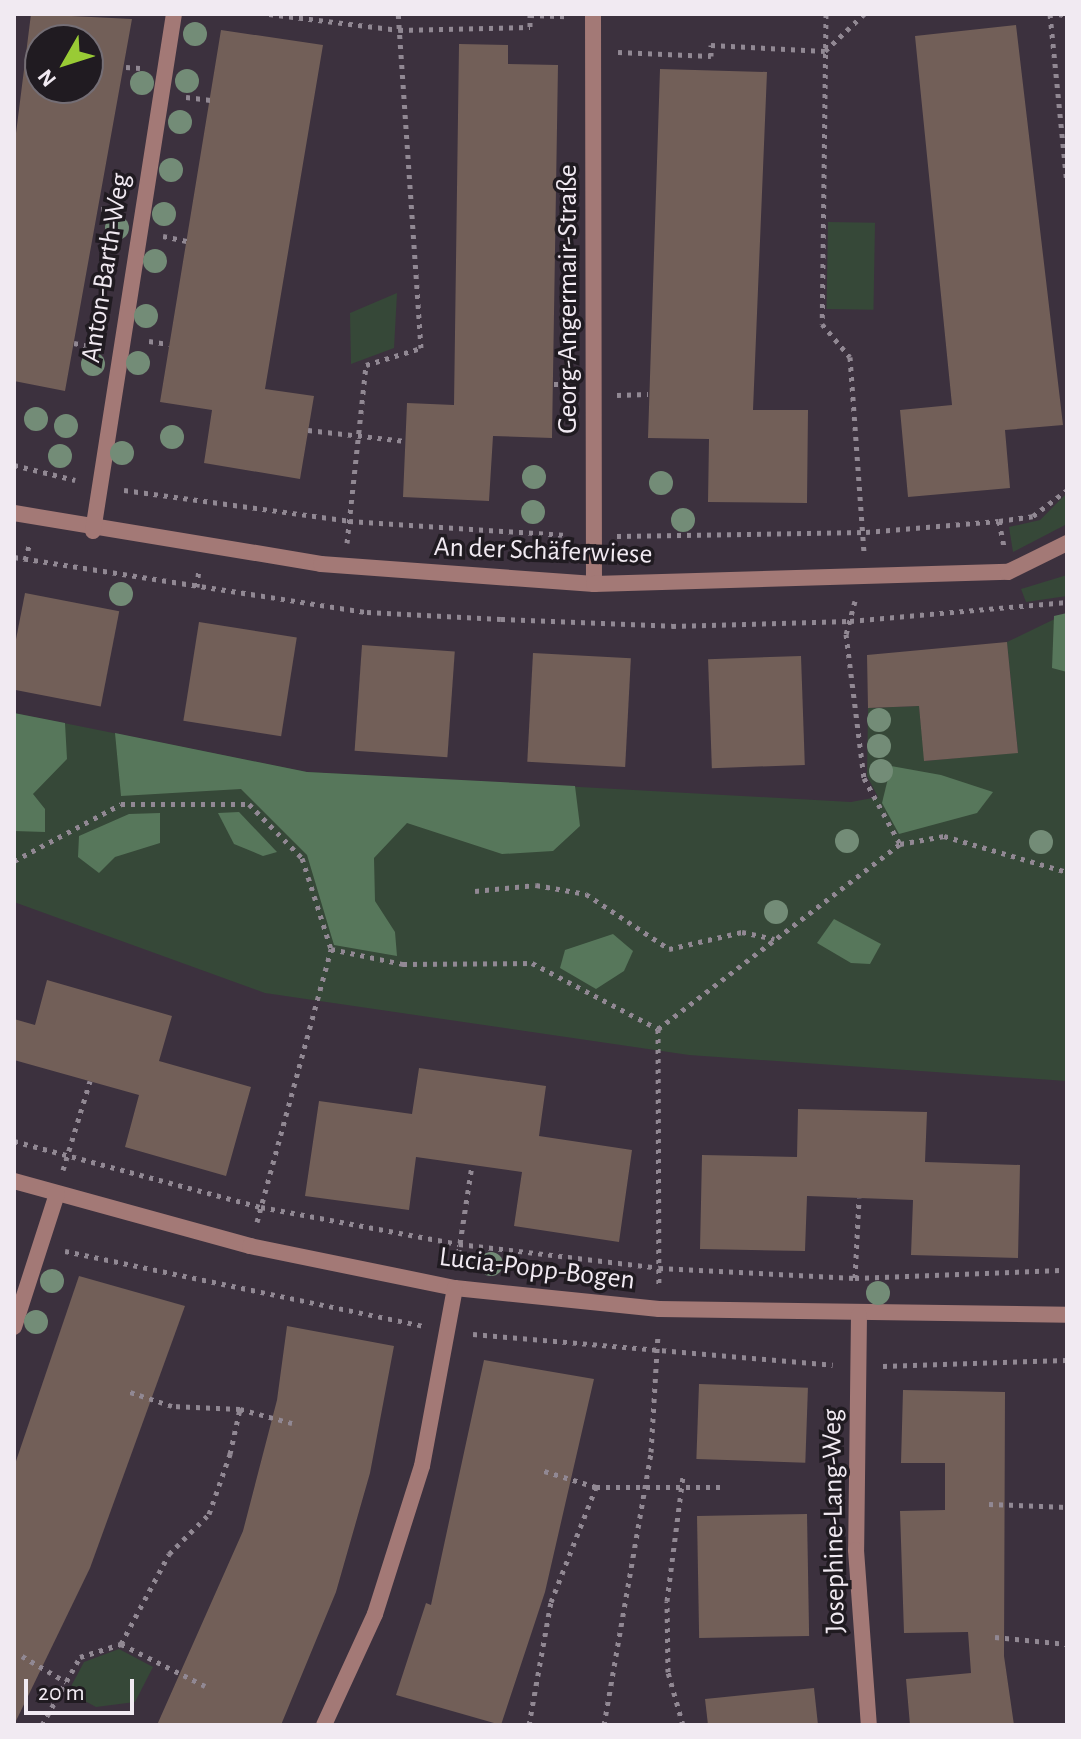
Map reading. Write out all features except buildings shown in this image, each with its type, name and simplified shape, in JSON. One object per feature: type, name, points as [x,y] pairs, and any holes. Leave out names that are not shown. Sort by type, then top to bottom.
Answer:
[{"type":"street","name":"Anton-Barth-Weg","points":[[93,531],[174,14]]},
{"type":"street","name":"Georg-Angermair-Straße","points":[[593,14],[594,584]]},
{"type":"street","name":"An der Schäferwiese","points":[[14,513],[93,531],[344,566],[594,584],[861,579],[1008,572],[1067,543]]},
{"type":"street","name":"Lucia-Popp-Bogen","points":[[14,1181],[250,1246],[455,1288],[659,1309],[859,1315],[1067,1315]]},
{"type":"street","points":[[14,1327],[57,1194]]},
{"type":"street","points":[[324,1725],[375,1614],[422,1466],[455,1288]]},
{"type":"street","name":"Josephine-Lang-Weg","points":[[859,1315],[856,1550],[869,1725]]},
{"type":"path","points":[[269,14],[399,30],[530,27],[530,15],[561,16]]},
{"type":"path","points":[[344,566],[366,365],[421,348],[398,14]]},
{"type":"path","points":[[826,14],[822,324],[850,357],[866,532],[861,579],[846,634],[864,778],[900,844]]},
{"type":"path","points":[[633,52],[711,56],[711,45],[825,51],[864,14]]},
{"type":"path","points":[[1050,14],[1067,183]]},
{"type":"path","points":[[1059,14],[1067,16]]},
{"type":"path","points":[[126,67],[135,67]]},
{"type":"path","points":[[201,99],[211,100]]},
{"type":"path","points":[[101,209],[114,211]]},
{"type":"path","points":[[182,240],[191,242]]},
{"type":"path","points":[[74,343],[89,346]]},
{"type":"path","points":[[160,343],[169,344]]},
{"type":"path","points":[[554,384],[567,384]]},
{"type":"path","points":[[308,430],[405,441]]},
{"type":"path","points":[[14,465],[98,486],[349,521],[594,536],[866,532],[1033,516],[1067,490]]},
{"type":"path","points":[[14,861],[121,804],[249,804],[302,858],[331,949],[261,1207]]},
{"type":"path","points":[[658,1029],[900,844],[944,836],[1067,872]]},
{"type":"path","points":[[475,891],[536,885],[586,894],[669,949],[742,932],[775,939]]},
{"type":"path","points":[[331,949],[403,964],[532,963],[658,1029]]},
{"type":"path","points":[[604,1725],[645,1492],[659,1309],[658,1029]]},
{"type":"path","points":[[66,1158],[90,1081]]},
{"type":"path","points":[[14,1141],[66,1158],[261,1207],[459,1244],[659,1268],[855,1278],[1067,1270]]},
{"type":"path","points":[[459,1244],[472,1165]]},
{"type":"path","points":[[855,1278],[859,1198]]},
{"type":"path","points":[[127,1391],[172,1406],[240,1409],[292,1423]]},
{"type":"path","points":[[121,1644],[169,1554],[209,1514],[240,1409]]},
{"type":"path","points":[[541,1470],[596,1487],[645,1492],[720,1487]]},
{"type":"path","points":[[683,1476],[667,1601],[668,1672],[683,1725]]},
{"type":"path","points":[[529,1725],[551,1602],[596,1487]]},
{"type":"path","points":[[989,1504],[1067,1507]]},
{"type":"path","points":[[995,1637],[1067,1644]]},
{"type":"path","points":[[42,1725],[80,1657],[121,1644],[205,1686]]},
{"type":"path","points":[[22,1656],[66,1682]]},
{"type":"green space","points":[[828,222],[875,223],[873,310],[826,309]]},
{"type":"green space","points":[[397,293],[394,348],[351,364],[350,313]]},
{"type":"green space","points":[[1067,493],[1067,524],[1013,552],[1009,527],[1040,520]]},
{"type":"green space","points":[[1067,575],[1067,596],[1026,602],[1021,589]]},
{"type":"green space","points":[[1067,613],[1067,1081],[689,1055],[265,993],[14,902],[14,713],[307,772],[851,802],[878,797],[867,776],[868,708],[919,706],[925,761],[1018,752],[1007,642]]},
{"type":"green space","points":[[1067,613],[1067,672],[1052,668],[1054,616]]},
{"type":"green space","points":[[14,713],[65,723],[67,759],[33,794],[45,809],[45,832],[14,831]]},
{"type":"green space","points":[[115,733],[307,772],[575,786],[580,826],[553,851],[502,854],[407,823],[374,858],[375,901],[395,932],[397,956],[334,945],[307,855],[241,789],[121,796]]},
{"type":"green space","points":[[891,766],[941,775],[993,792],[977,813],[899,834],[882,803]]},
{"type":"green space","points":[[239,812],[277,852],[263,856],[234,844],[218,813]]},
{"type":"green space","points":[[160,813],[160,843],[115,857],[99,873],[78,857],[79,836],[129,814]]},
{"type":"green space","points":[[834,919],[881,944],[870,964],[851,963],[817,943]]},
{"type":"green space","points":[[613,934],[633,951],[624,971],[596,989],[560,968],[565,950]]},
{"type":"green space","points":[[119,1649],[153,1667],[135,1702],[96,1707],[68,1692],[84,1662]]}]
